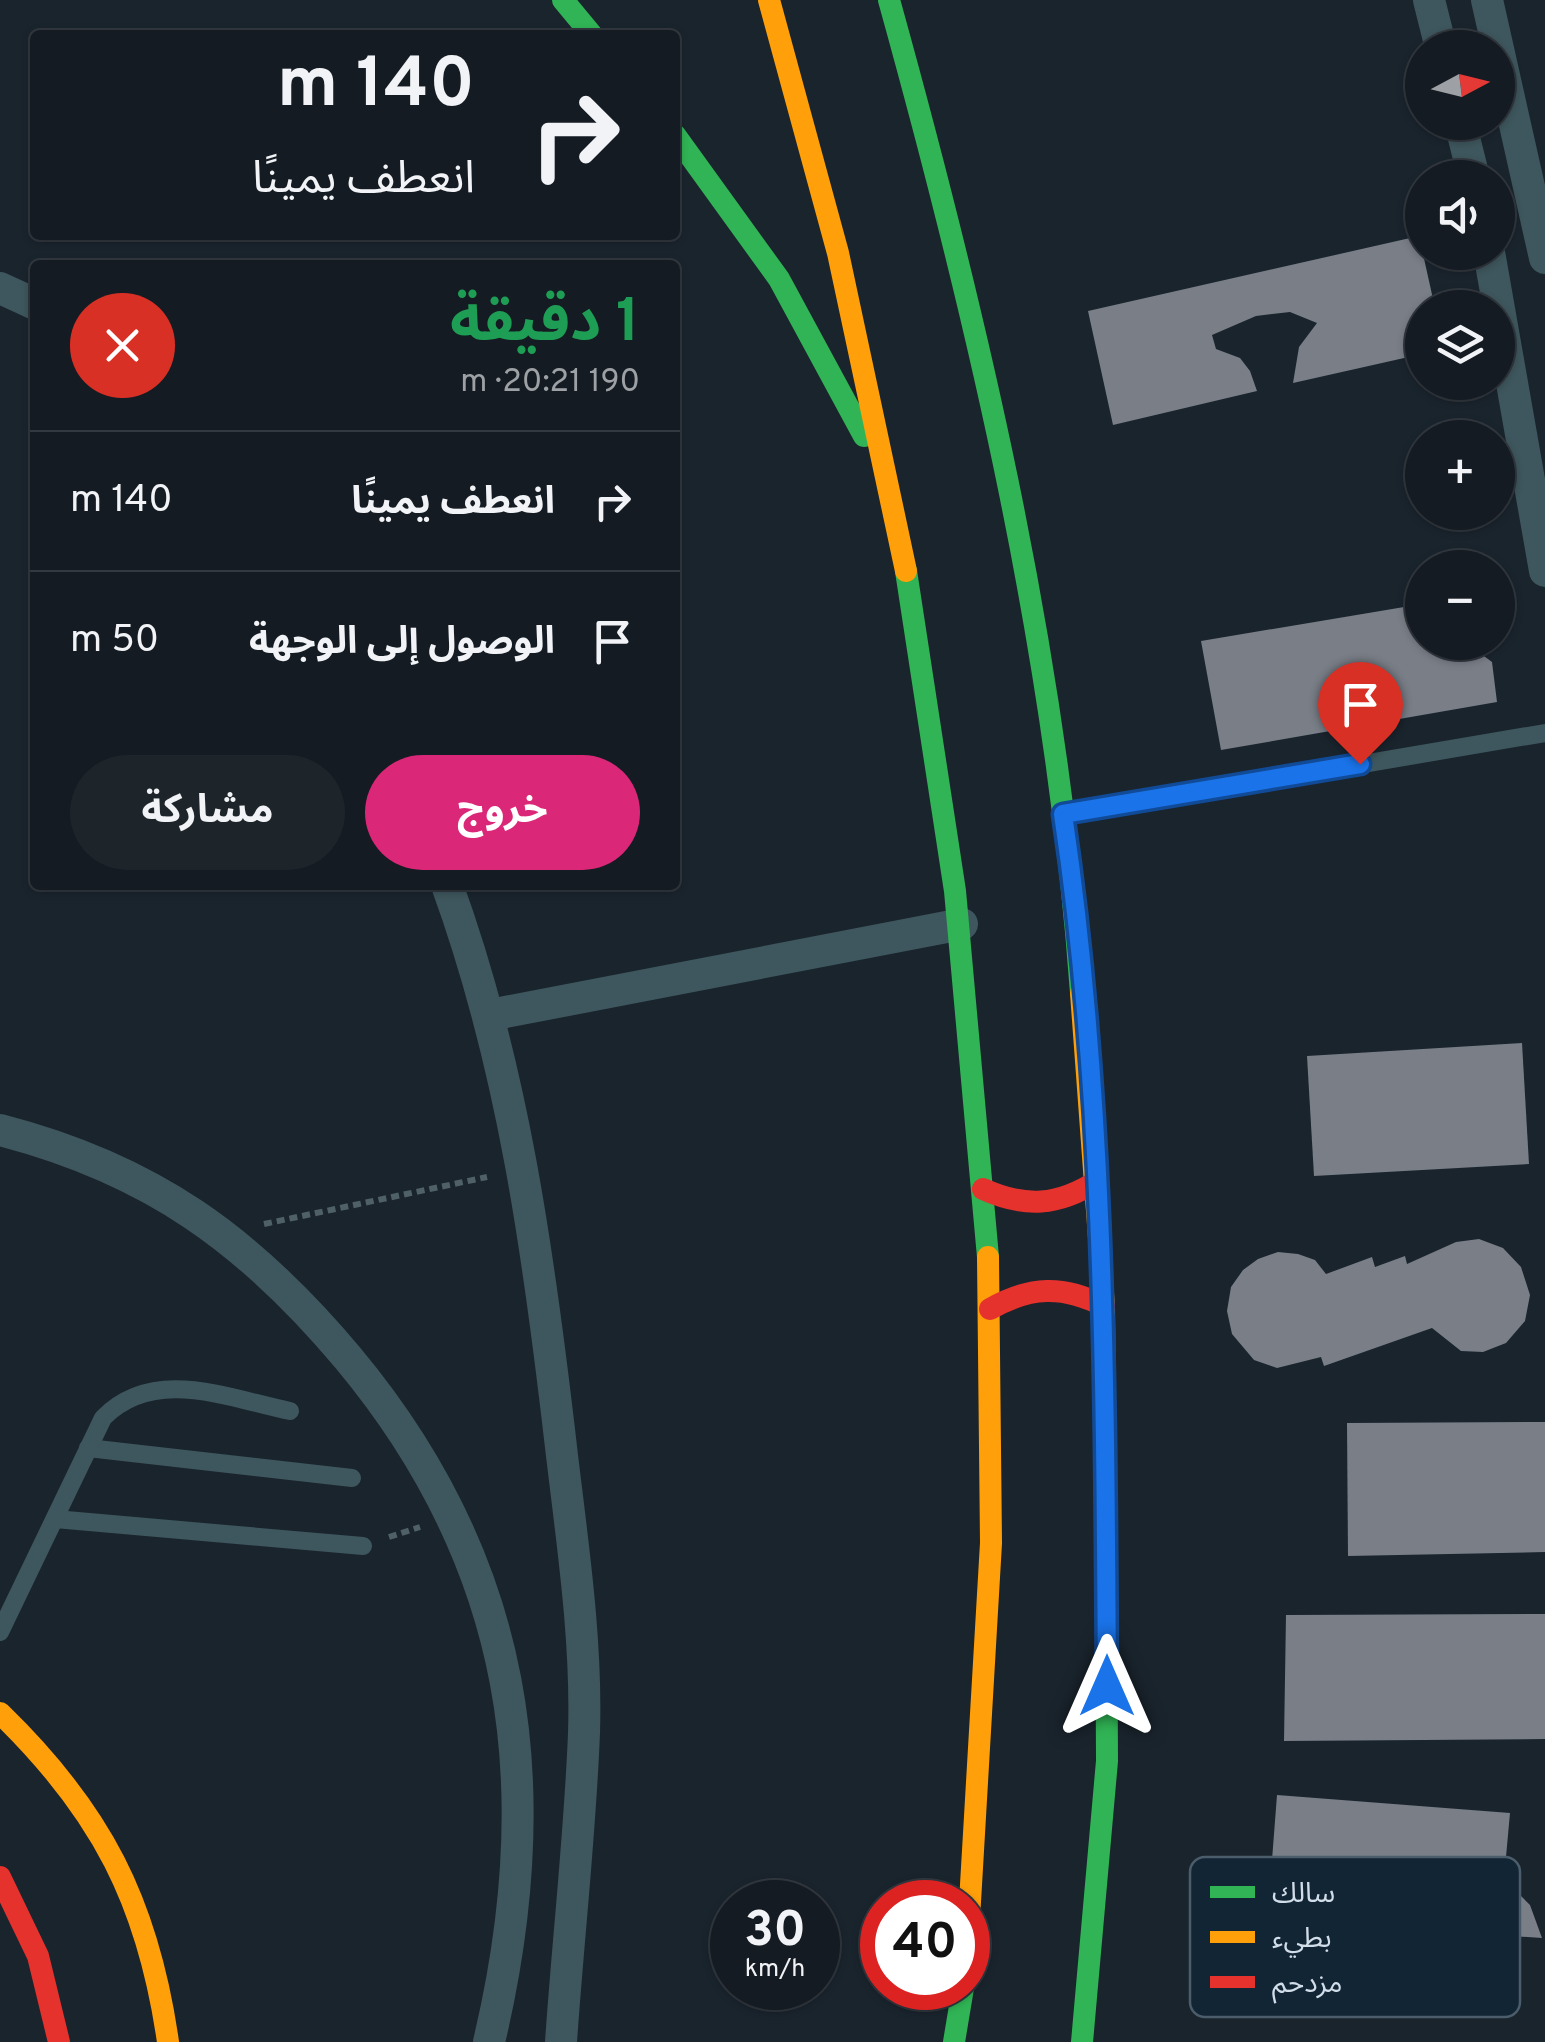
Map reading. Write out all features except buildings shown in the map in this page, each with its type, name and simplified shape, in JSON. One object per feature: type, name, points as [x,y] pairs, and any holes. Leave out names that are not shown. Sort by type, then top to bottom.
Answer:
[{"type":"street","points":[[563,0],[588,30]]},
{"type":"street","points":[[769,0],[859,323],[930,684],[962,924],[990,1309],[988,1611],[971,1880]]},
{"type":"street","points":[[889,0],[944,195],[992,413],[1038,650],[1074,888],[1104,1306],[1107,1762],[1082,2042]]},
{"type":"street","points":[[1429,0],[1436,30]]},
{"type":"street","points":[[1487,0],[1545,258]]},
{"type":"street","points":[[680,141],[731,202],[822,348],[896,503]]},
{"type":"street","points":[[1494,270],[1534,421],[1545,571]]},
{"type":"street","points":[[0,288],[30,302]]},
{"type":"street","points":[[450,890],[490,1014],[522,1170],[567,1500],[583,1712],[561,2042]]},
{"type":"street","points":[[490,1014],[962,924]]},
{"type":"street","points":[[0,1130],[46,1142],[138,1179],[224,1232],[310,1312],[384,1400],[416,1446],[454,1516],[488,1604],[513,1726],[515,1869],[509,1940],[489,2042]]},
{"type":"street","points":[[984,1189],[1011,1204],[1042,1207],[1072,1199],[1097,1181]]},
{"type":"street","points":[[990,1309],[1016,1292],[1046,1286],[1077,1291],[1104,1306]]},
{"type":"street","points":[[0,1713],[48,1756],[100,1824],[138,1901],[162,1983],[168,2042]]},
{"type":"street","points":[[0,1878],[33,1936],[54,2000],[59,2042]]},
{"type":"street","points":[[954,2042],[959,2010]]},
{"type":"lane","points":[[1063,814],[1545,733]]},
{"type":"lane","points":[[0,1632],[103,1418],[115,1406],[146,1390],[189,1390],[290,1411]]},
{"type":"lane","points":[[88,1448],[352,1478]]},
{"type":"lane","points":[[55,1519],[363,1546]]},
{"type":"path","points":[[224,1232],[522,1170]]},
{"type":"path","points":[[363,1546],[454,1516]]},
{"type":"traffic: fast","points":[[563,0],[588,30]]},
{"type":"traffic: fast","points":[[889,0],[954,245],[1010,492],[1054,742],[1081,993]]},
{"type":"traffic: fast","points":[[680,142],[779,279],[864,436]]},
{"type":"traffic: fast","points":[[906,571],[955,891],[988,1257]]},
{"type":"traffic: fast","points":[[1082,2042],[1107,1761],[1106,1557]]},
{"type":"traffic: fast","points":[[954,2042],[959,2010]]},
{"type":"traffic: slow","points":[[769,0],[838,253],[906,571]]},
{"type":"traffic: slow","points":[[1081,993],[1104,1306],[1106,1557]]},
{"type":"traffic: slow","points":[[971,1880],[991,1543],[988,1257]]},
{"type":"traffic: slow","points":[[0,1713],[66,1786],[114,1862],[148,1945],[168,2042]]},
{"type":"traffic: jam","points":[[983,1189],[1013,1199],[1041,1202],[1069,1195],[1097,1181]]},
{"type":"traffic: jam","points":[[990,1309],[1019,1296],[1047,1291],[1075,1294],[1104,1306]]},
{"type":"traffic: jam","points":[[0,1877],[38,1956],[59,2042]]},
{"type":"route","points":[[1107,1686],[1104,1306],[1081,968],[1063,814],[1360,764]]}]
